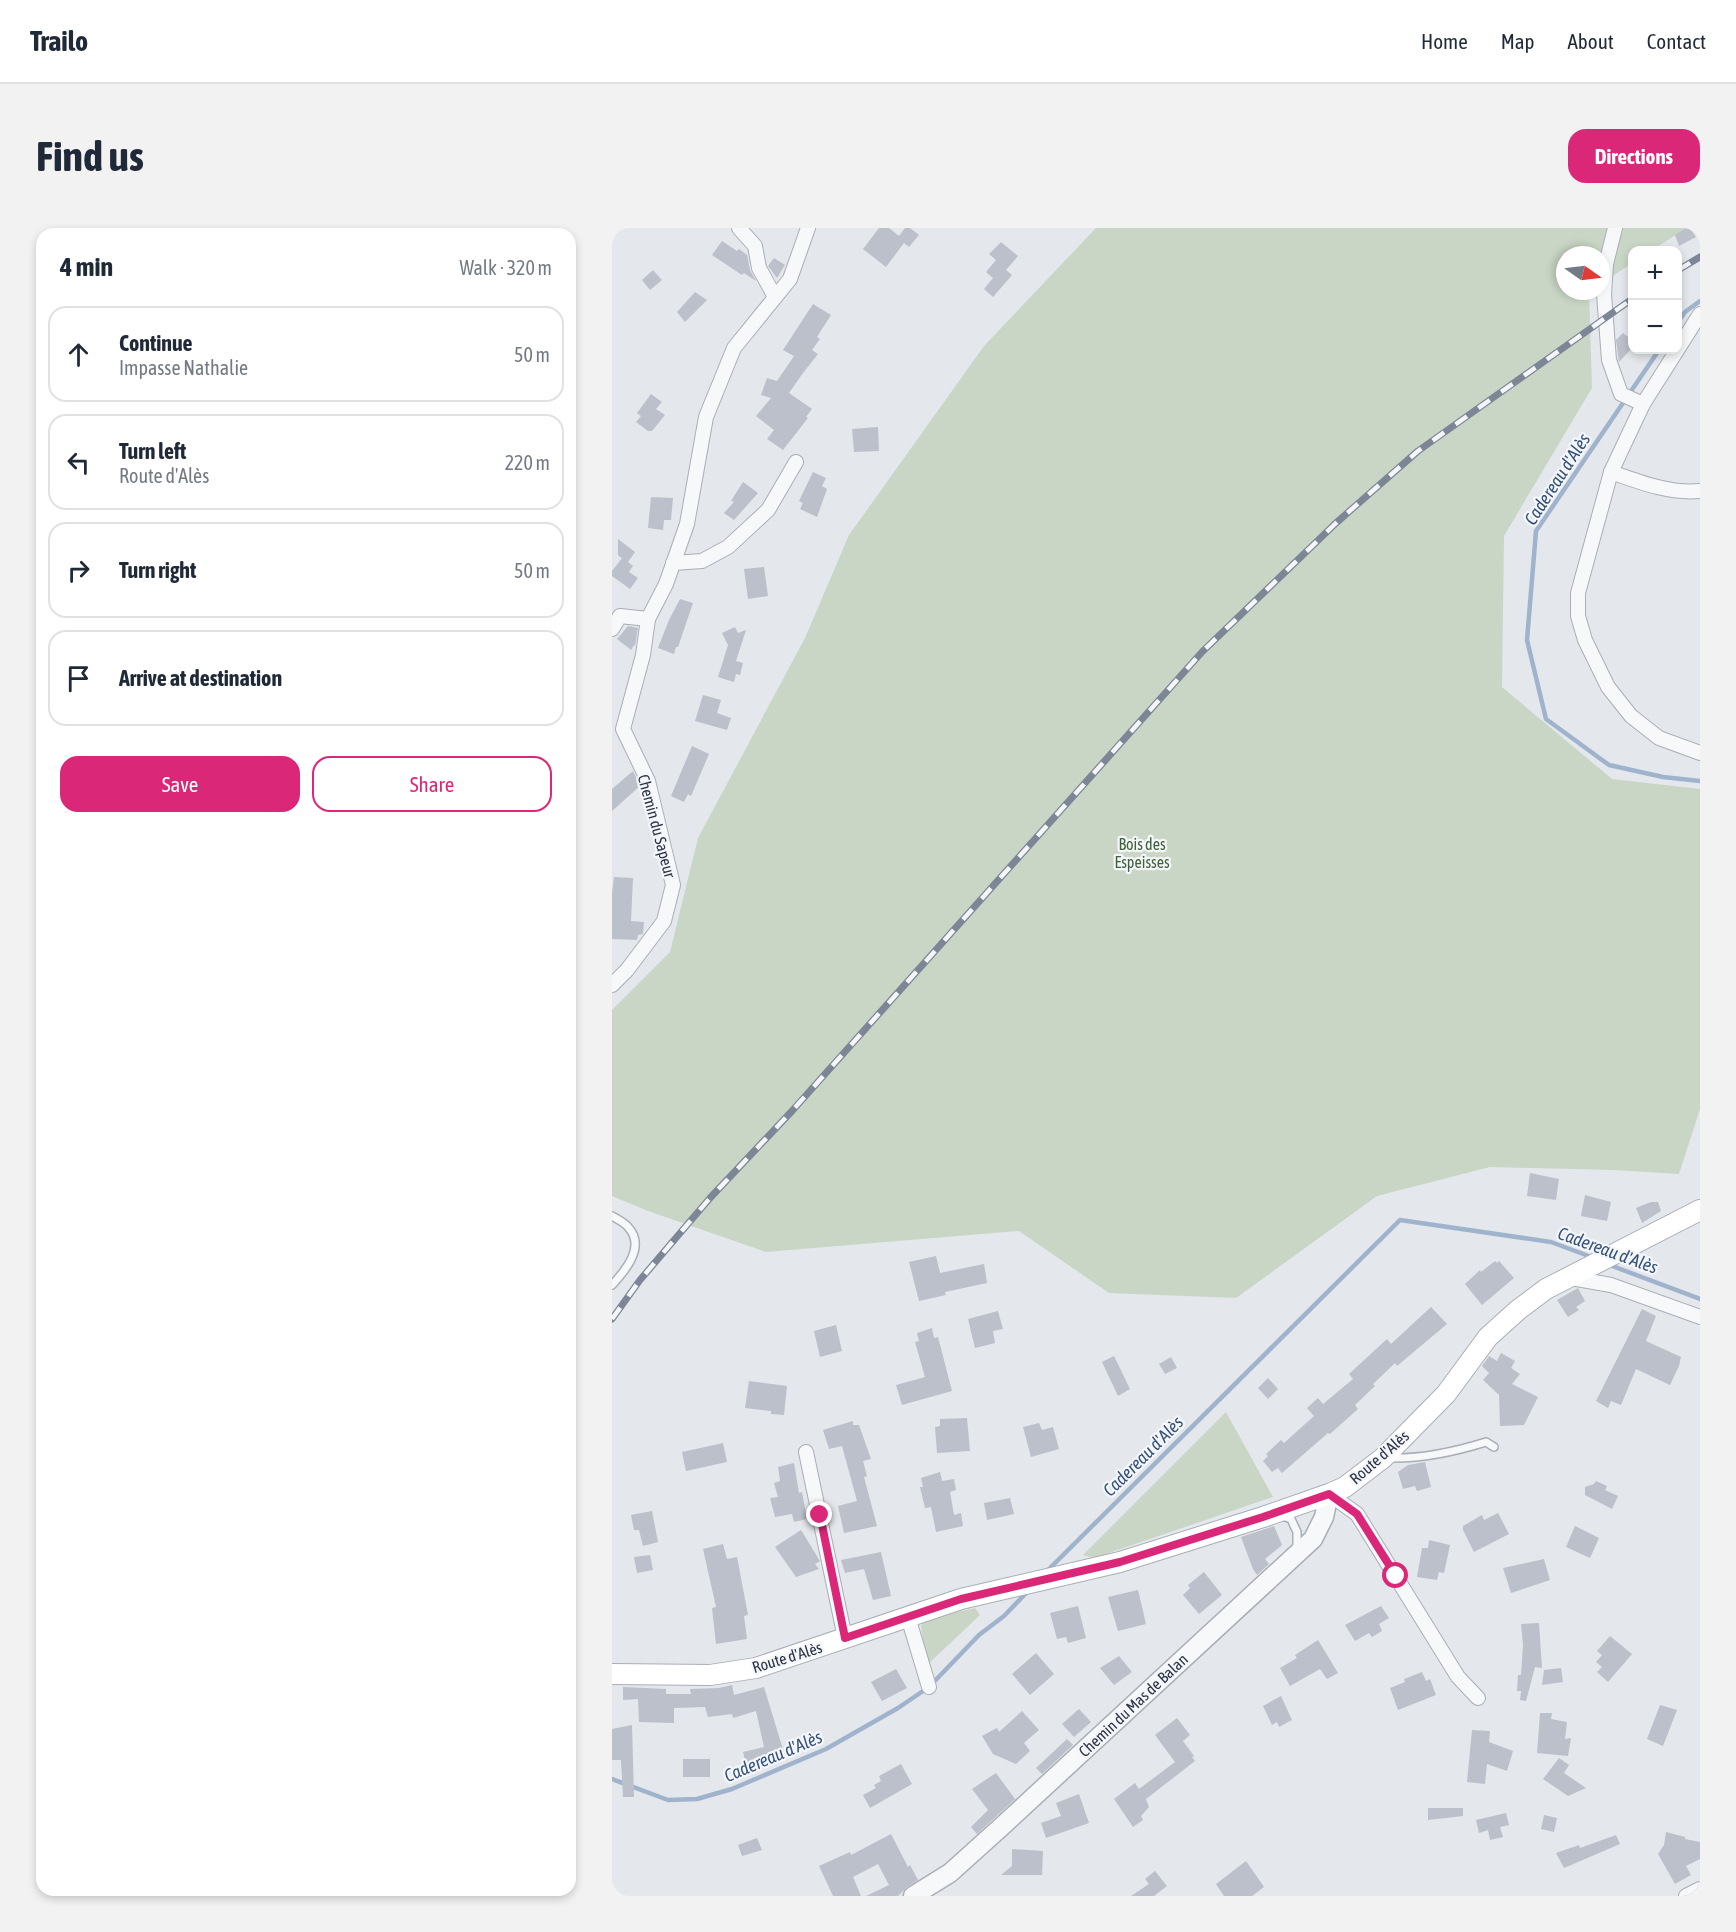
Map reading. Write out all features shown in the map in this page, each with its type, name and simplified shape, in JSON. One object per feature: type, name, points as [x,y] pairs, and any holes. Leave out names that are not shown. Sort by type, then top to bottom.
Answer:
[{"type":"main road","name":"Route d'Alès","points":[[612,1674],[710,1675],[756,1668],[961,1599],[1120,1562],[1329,1494],[1345,1487],[1383,1458],[1446,1394],[1488,1337],[1546,1289],[1589,1269],[1700,1210]]},
{"type":"street","points":[[739,228],[755,246],[759,268],[775,297]]},
{"type":"street","name":"Chemin du Sapeur","points":[[612,985],[627,970],[664,921],[673,885],[648,781],[623,729],[643,655],[648,619],[666,584],[687,524],[706,417],[734,348],[790,279],[808,228]]},
{"type":"street","points":[[1615,228],[1606,264],[1604,294],[1609,360],[1621,394],[1643,404]]},
{"type":"street","points":[[1700,315],[1643,404],[1611,472],[1578,593],[1578,616],[1585,640],[1608,687],[1631,716],[1659,738],[1700,753]]},
{"type":"street","points":[[673,563],[702,561],[728,547],[768,510],[796,462]]},
{"type":"street","points":[[1611,472],[1646,484],[1689,492],[1700,491]]},
{"type":"street","points":[[612,628],[620,616],[648,619]]},
{"type":"street","points":[[1571,1278],[1611,1285],[1700,1317]]},
{"type":"street","points":[[806,1452],[845,1638]]},
{"type":"street","points":[[1329,1494],[1357,1514],[1458,1677],[1478,1698]]},
{"type":"street","name":"Chemin du Mas de Balan","points":[[913,1896],[950,1873],[1313,1539],[1324,1517],[1329,1494]]},
{"type":"street","points":[[908,1617],[929,1687]]},
{"type":"street","points":[[1686,1896],[1700,1889]]},
{"type":"lane","points":[[612,1216],[628,1227],[634,1238],[635,1250],[629,1263],[612,1285]]},
{"type":"lane","points":[[1383,1458],[1411,1459],[1451,1453],[1486,1442],[1494,1447]]},
{"type":"lane","points":[[1275,1513],[1291,1519],[1297,1532],[1297,1553]]},
{"type":"green space","name":"Bois des Espeisses","points":[[1096,228],[1687,228],[1658,246],[1628,246],[1628,266],[1610,278],[1610,246],[1556,246],[1556,300],[1589,300],[1592,388],[1504,536],[1502,687],[1612,779],[1700,789],[1700,1109],[1679,1174],[1490,1167],[1377,1196],[1236,1298],[1109,1293],[1019,1231],[766,1252],[612,1196],[612,1010],[670,952],[698,838],[805,638],[849,535],[984,346]]},
{"type":"green space","points":[[1226,1412],[1273,1497],[1094,1558],[1083,1555]]},
{"type":"green space","points":[[975,1608],[980,1615],[926,1666],[921,1625],[930,1618]]},
{"type":"building","points":[[879,228],[889,228],[899,236],[905,228],[910,228],[919,235],[909,247],[904,243],[886,267],[863,249]]},
{"type":"building","points":[[1690,228],[1696,237],[1679,246],[1675,235]]},
{"type":"building","points":[[722,241],[747,255],[750,270],[756,281],[744,273],[742,275],[712,255]]},
{"type":"building","points":[[1001,242],[1018,256],[1006,270],[1012,275],[993,297],[984,289],[993,278],[986,272],[996,260],[989,254]]},
{"type":"building","points":[[774,258],[785,265],[777,278],[768,266]]},
{"type":"building","points":[[653,270],[662,280],[650,290],[642,280]]},
{"type":"building","points":[[695,292],[707,300],[685,322],[677,312]]},
{"type":"building","points":[[813,304],[831,315],[817,337],[820,339],[812,350],[818,354],[789,393],[812,409],[806,417],[808,418],[783,450],[767,439],[774,430],[756,416],[771,398],[761,395],[767,378],[777,381],[794,356],[783,350]]},
{"type":"building","points":[[1623,333],[1628,337],[1628,352],[1619,362],[1616,340]]},
{"type":"building","points":[[651,394],[662,402],[656,409],[665,415],[652,431],[648,431],[636,422],[641,416],[637,413]]},
{"type":"building","points":[[878,427],[879,451],[854,452],[852,429]]},
{"type":"building","points":[[813,472],[826,478],[822,486],[827,489],[817,517],[800,509],[803,503],[799,501]]},
{"type":"building","points":[[743,482],[758,493],[734,520],[724,513],[734,502],[731,501]]},
{"type":"building","points":[[651,497],[673,498],[671,520],[664,520],[663,530],[648,528]]},
{"type":"building","points":[[618,539],[635,552],[628,562],[633,566],[629,572],[638,578],[630,589],[612,576],[612,571],[622,558],[618,555]]},
{"type":"building","points":[[764,567],[768,596],[748,599],[744,569]]},
{"type":"building","points":[[680,599],[693,603],[674,654],[658,648]]},
{"type":"building","points":[[628,626],[638,628],[635,646],[631,650],[617,639]]},
{"type":"building","points":[[735,627],[738,633],[746,630],[736,661],[743,663],[740,675],[736,674],[734,682],[718,677],[728,645],[722,633]]},
{"type":"building","points":[[703,695],[721,700],[717,713],[731,718],[727,730],[695,721]]},
{"type":"building","points":[[692,746],[709,754],[691,796],[688,794],[684,802],[671,796]]},
{"type":"building","points":[[633,771],[640,786],[612,811],[612,789]]},
{"type":"building","points":[[614,877],[633,878],[631,921],[644,922],[643,934],[638,935],[637,940],[612,939]]},
{"type":"building","points":[[1530,1173],[1559,1179],[1556,1200],[1527,1196]]},
{"type":"building","points":[[1585,1195],[1611,1202],[1607,1221],[1581,1216]]},
{"type":"building","points":[[1651,1202],[1658,1202],[1661,1211],[1642,1223],[1636,1208]]},
{"type":"building","points":[[936,1256],[940,1273],[984,1264],[987,1283],[945,1292],[946,1295],[919,1301],[909,1262]]},
{"type":"building","points":[[1495,1261],[1497,1263],[1499,1261],[1514,1278],[1482,1305],[1465,1284],[1480,1270],[1481,1272]]},
{"type":"building","points":[[1578,1288],[1585,1301],[1576,1307],[1579,1310],[1568,1317],[1557,1300]]},
{"type":"building","points":[[1431,1307],[1447,1324],[1397,1366],[1395,1363],[1355,1405],[1358,1409],[1330,1434],[1328,1433],[1282,1473],[1278,1468],[1272,1472],[1263,1461],[1268,1456],[1266,1454],[1281,1440],[1284,1443],[1314,1416],[1307,1408],[1318,1398],[1323,1404],[1353,1379],[1349,1374],[1387,1339],[1391,1344]]},
{"type":"building","points":[[1642,1309],[1656,1316],[1646,1341],[1681,1357],[1679,1366],[1670,1385],[1636,1369],[1621,1405],[1611,1401],[1608,1408],[1596,1401]]},
{"type":"building","points":[[998,1311],[1003,1329],[993,1331],[995,1343],[975,1348],[968,1319]]},
{"type":"building","points":[[836,1325],[842,1351],[820,1357],[814,1331]]},
{"type":"building","points":[[932,1328],[934,1338],[938,1337],[952,1391],[902,1405],[896,1385],[925,1377],[915,1342],[919,1341],[917,1333]]},
{"type":"building","points":[[1501,1353],[1515,1361],[1511,1368],[1520,1374],[1512,1384],[1538,1397],[1524,1425],[1500,1426],[1499,1395],[1483,1380],[1489,1373],[1482,1366],[1489,1356],[1497,1361]]},
{"type":"building","points":[[1114,1356],[1130,1389],[1118,1396],[1102,1362]]},
{"type":"building","points":[[1171,1357],[1177,1368],[1165,1374],[1159,1364]]},
{"type":"building","points":[[1268,1378],[1278,1389],[1268,1399],[1258,1388]]},
{"type":"building","points":[[749,1381],[787,1386],[784,1415],[745,1408]]},
{"type":"building","points":[[967,1418],[970,1451],[937,1453],[935,1427],[940,1426],[940,1419]]},
{"type":"building","points":[[853,1421],[853,1425],[859,1425],[871,1459],[863,1461],[867,1476],[864,1477],[877,1526],[844,1533],[838,1506],[857,1501],[842,1446],[829,1449],[823,1430]]},
{"type":"building","points":[[1039,1423],[1042,1430],[1053,1427],[1059,1449],[1031,1457],[1023,1427]]},
{"type":"building","points":[[723,1443],[727,1462],[686,1471],[682,1452]]},
{"type":"building","points":[[1425,1462],[1431,1487],[1417,1491],[1415,1486],[1403,1489],[1398,1472],[1408,1465]]},
{"type":"building","points":[[794,1463],[799,1493],[802,1492],[807,1519],[794,1522],[792,1514],[775,1517],[770,1498],[778,1497],[774,1483],[780,1481],[778,1467]]},
{"type":"building","points":[[940,1472],[942,1481],[954,1479],[956,1490],[950,1492],[954,1515],[961,1513],[963,1526],[936,1532],[931,1507],[925,1508],[920,1487],[923,1487],[921,1478]]},
{"type":"building","points":[[1596,1481],[1607,1486],[1605,1490],[1618,1496],[1612,1509],[1585,1495],[1585,1487]]},
{"type":"building","points":[[1010,1498],[1014,1514],[987,1520],[984,1503]]},
{"type":"building","points":[[652,1511],[658,1542],[643,1546],[639,1530],[634,1530],[631,1515]]},
{"type":"building","points":[[1498,1513],[1509,1534],[1474,1552],[1463,1526],[1482,1515],[1484,1520]]},
{"type":"building","points":[[1274,1526],[1282,1545],[1265,1559],[1269,1564],[1257,1575],[1241,1537]]},
{"type":"building","points":[[1575,1526],[1599,1538],[1590,1558],[1566,1547]]},
{"type":"building","points":[[801,1530],[820,1561],[815,1564],[819,1569],[796,1577],[775,1547]]},
{"type":"building","points":[[1429,1540],[1450,1545],[1444,1573],[1439,1572],[1437,1580],[1417,1577],[1422,1548],[1428,1548]]},
{"type":"building","points":[[723,1544],[727,1559],[737,1557],[748,1615],[744,1616],[747,1639],[716,1644],[712,1608],[716,1607],[703,1549]]},
{"type":"building","points":[[881,1552],[891,1596],[873,1600],[864,1569],[845,1573],[841,1560]]},
{"type":"building","points":[[650,1555],[653,1570],[637,1573],[634,1557]]},
{"type":"building","points":[[1544,1559],[1550,1580],[1511,1593],[1503,1568]]},
{"type":"building","points":[[1204,1572],[1222,1595],[1199,1614],[1183,1595],[1190,1588],[1188,1585]]},
{"type":"building","points":[[1138,1590],[1146,1624],[1118,1631],[1108,1597]]},
{"type":"building","points":[[1078,1606],[1086,1638],[1068,1643],[1066,1637],[1057,1639],[1050,1613]]},
{"type":"building","points":[[1381,1606],[1389,1618],[1379,1624],[1382,1631],[1372,1637],[1369,1633],[1355,1641],[1345,1625]]},
{"type":"building","points":[[1539,1623],[1542,1668],[1535,1667],[1526,1701],[1520,1700],[1521,1691],[1517,1691],[1518,1675],[1521,1675],[1523,1645],[1521,1624]]},
{"type":"building","points":[[1610,1636],[1632,1654],[1608,1682],[1597,1672],[1602,1667],[1596,1662],[1602,1655],[1597,1651]]},
{"type":"building","points":[[1318,1640],[1338,1673],[1327,1679],[1320,1669],[1290,1686],[1280,1668],[1297,1658],[1295,1655]]},
{"type":"building","points":[[1036,1653],[1054,1674],[1030,1695],[1012,1674]]},
{"type":"building","points":[[1119,1656],[1132,1672],[1114,1685],[1100,1668]]},
{"type":"building","points":[[1561,1668],[1563,1682],[1542,1685],[1544,1670]]},
{"type":"building","points":[[896,1669],[907,1688],[882,1701],[871,1682]]},
{"type":"building","points":[[1422,1672],[1426,1681],[1430,1679],[1436,1695],[1398,1710],[1390,1688]]},
{"type":"building","points":[[732,1685],[734,1695],[764,1687],[785,1756],[748,1772],[743,1752],[764,1747],[756,1711],[733,1718],[732,1714],[708,1717],[705,1707],[674,1708],[674,1723],[639,1722],[638,1699],[623,1700],[623,1687],[666,1689],[666,1694],[691,1694],[690,1689]]},
{"type":"building","points":[[1281,1696],[1292,1720],[1279,1727],[1277,1722],[1272,1725],[1263,1706]]},
{"type":"building","points":[[1660,1705],[1677,1710],[1663,1746],[1647,1739]]},
{"type":"building","points":[[1079,1709],[1091,1722],[1074,1737],[1062,1724]]},
{"type":"building","points":[[1022,1711],[1039,1730],[1024,1743],[1030,1751],[1016,1764],[993,1754],[982,1736],[997,1728],[999,1732]]},
{"type":"building","points":[[1540,1713],[1552,1713],[1551,1719],[1567,1722],[1565,1739],[1571,1738],[1568,1756],[1537,1753]]},
{"type":"building","points":[[1177,1718],[1190,1735],[1183,1741],[1195,1761],[1146,1799],[1149,1807],[1141,1816],[1143,1820],[1133,1827],[1114,1799],[1135,1783],[1139,1789],[1175,1762],[1155,1735]]},
{"type":"building","points":[[632,1725],[634,1797],[623,1797],[621,1760],[612,1760],[612,1729]]},
{"type":"building","points":[[1472,1730],[1490,1731],[1489,1742],[1513,1751],[1507,1771],[1487,1764],[1485,1784],[1467,1782]]},
{"type":"building","points":[[1067,1739],[1073,1745],[1042,1774],[1036,1768]]},
{"type":"building","points":[[1559,1758],[1569,1765],[1564,1773],[1586,1788],[1568,1796],[1543,1779]]},
{"type":"building","points":[[683,1759],[710,1759],[710,1777],[683,1777]]},
{"type":"building","points":[[901,1764],[912,1784],[870,1808],[863,1795],[876,1788],[874,1785],[881,1781],[879,1776]]},
{"type":"building","points":[[996,1773],[1015,1799],[977,1834],[971,1827],[988,1810],[972,1789]]},
{"type":"building","points":[[1079,1794],[1089,1823],[1046,1838],[1041,1823],[1061,1816],[1056,1803]]},
{"type":"building","points":[[1428,1808],[1463,1808],[1463,1816],[1428,1820]]},
{"type":"building","points":[[1506,1813],[1509,1825],[1500,1827],[1503,1837],[1490,1840],[1488,1830],[1479,1833],[1476,1820]]},
{"type":"building","points":[[1544,1815],[1557,1818],[1554,1832],[1541,1829]]},
{"type":"building","points":[[1666,1832],[1700,1842],[1700,1859],[1686,1866],[1691,1875],[1675,1884],[1658,1854],[1664,1845]]},
{"type":"building","points":[[891,1834],[908,1867],[910,1865],[918,1880],[898,1896],[866,1896],[889,1885],[878,1864],[853,1877],[861,1896],[833,1896],[819,1866],[850,1852],[851,1855]]},
{"type":"building","points":[[1616,1835],[1620,1844],[1564,1868],[1556,1853],[1579,1845],[1580,1848]]},
{"type":"building","points":[[757,1838],[762,1850],[742,1856],[738,1845]]},
{"type":"building","points":[[1012,1849],[1043,1851],[1042,1875],[1001,1875],[1012,1866]]},
{"type":"building","points":[[1246,1861],[1264,1887],[1252,1896],[1224,1896],[1216,1884]]},
{"type":"building","points":[[1155,1871],[1167,1886],[1154,1896],[1131,1896],[1149,1884],[1145,1879]]},
{"type":"waterway","name":"Cadereau d'Alès","points":[[1682,316],[1700,301]]},
{"type":"waterway","name":"Cadereau d'Alès","points":[[1656,354],[1536,531],[1527,640],[1546,719],[1609,765],[1663,777],[1700,781]]},
{"type":"waterway","name":"Cadereau d'Alès","points":[[1047,1571],[1400,1220],[1551,1242],[1594,1258]]},
{"type":"waterway","name":"Cadereau d'Alès","points":[[1607,1264],[1700,1299]]},
{"type":"waterway","name":"Cadereau d'Alès","points":[[612,1779],[668,1800],[697,1799],[732,1789],[826,1749],[898,1708],[929,1687],[979,1635],[1004,1616],[1029,1590]]},
{"type":"railway","points":[[1682,268],[1700,257]]},
{"type":"railway","points":[[612,1319],[640,1280],[710,1198],[792,1111],[1202,652],[1336,523],[1418,451],[1631,300]]},
{"type":"route","points":[[820,1515],[845,1638],[961,1599],[1120,1562],[1329,1494],[1357,1514],[1396,1576]]}]
